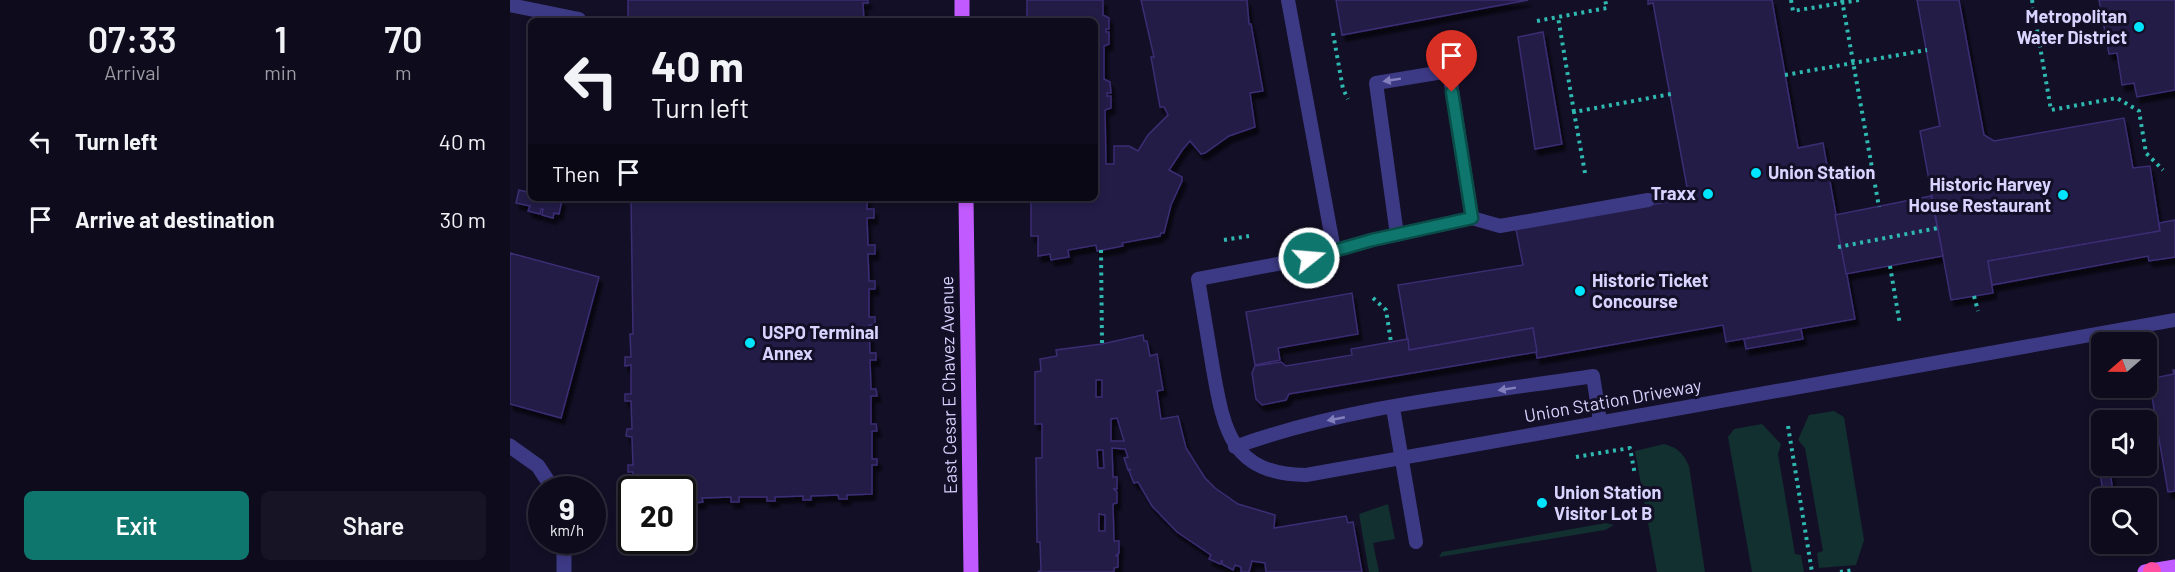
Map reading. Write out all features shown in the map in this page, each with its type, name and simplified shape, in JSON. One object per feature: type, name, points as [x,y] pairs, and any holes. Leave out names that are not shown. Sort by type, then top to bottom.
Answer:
[{"type":"main road","points":[[962,0],[962,18]]},
{"type":"main road","name":"East Cesar E Chavez Avenue","points":[[966,201],[971,572]]},
{"type":"main road","points":[[2150,572],[2175,567]]},
{"type":"street","points":[[510,446],[538,466],[545,476]]},
{"type":"street","points":[[564,554],[564,572]]},
{"type":"lane","points":[[1288,0],[1334,250],[1472,218],[1500,226],[1648,200]]},
{"type":"lane","points":[[510,5],[546,7],[576,18]]},
{"type":"lane","points":[[1397,235],[1376,83],[1449,72],[1472,218]]},
{"type":"lane","name":"Union Station Driveway","points":[[1334,250],[1309,258],[1198,279],[1222,421],[1235,447],[1248,460],[1268,471],[1286,475],[1306,475],[2175,320]]},
{"type":"lane","points":[[1235,447],[1279,431],[1393,408],[1593,376],[1600,421]]},
{"type":"lane","points":[[1393,408],[1416,542]]},
{"type":"path","points":[[1537,21],[1607,8],[1605,0]]},
{"type":"path","points":[[1791,0],[1792,11],[1858,0]]},
{"type":"path","points":[[2032,0],[2051,110],[2117,98],[2139,111],[2146,153],[2163,170]]},
{"type":"path","points":[[1842,1],[1879,207]]},
{"type":"path","points":[[1558,17],[1585,173]]},
{"type":"path","points":[[1333,33],[1343,89],[1348,99]]},
{"type":"path","points":[[1785,75],[1927,50]]},
{"type":"path","points":[[1574,112],[1671,94]]},
{"type":"path","points":[[1838,247],[1938,228]]},
{"type":"path","points":[[1224,240],[1249,236]]},
{"type":"path","points":[[1101,250],[1102,344]]},
{"type":"path","points":[[1890,266],[1900,325]]},
{"type":"path","points":[[1974,296],[1978,311]]},
{"type":"path","points":[[1373,298],[1386,310],[1391,342]]},
{"type":"path","points":[[1788,426],[1812,572]]},
{"type":"path","points":[[1576,457],[1630,448],[1635,475]]},
{"type":"path","points":[[1840,572],[1854,570]]},
{"type":"green space","points":[[1834,411],[1844,417],[1864,540],[1856,565],[1819,568],[1817,553],[1823,551],[1805,448],[1798,440],[1809,415]]},
{"type":"green space","points":[[1762,424],[1781,444],[1778,454],[1795,554],[1801,555],[1804,572],[1752,572],[1728,437],[1734,429]]},
{"type":"green space","points":[[1664,444],[1680,452],[1689,466],[1705,572],[1657,572],[1635,451]]},
{"type":"green space","points":[[1388,504],[1395,539],[1373,543],[1379,572],[1369,572],[1359,514]]},
{"type":"green space","points":[[1606,523],[1614,525],[1605,530],[1439,557],[1442,552]]},
{"type":"building","points":[[628,0],[868,0],[868,3],[863,3],[864,18],[628,18]]},
{"type":"building","points":[[1027,0],[1103,0],[1103,15],[1109,18],[1109,29],[1106,29],[1106,32],[1109,32],[1109,44],[1104,46],[1104,79],[1110,82],[1111,93],[1107,93],[1107,96],[1111,96],[1111,108],[1105,110],[1106,164],[1114,164],[1114,146],[1129,146],[1138,151],[1148,135],[1168,115],[1164,107],[1160,107],[1151,57],[1154,57],[1141,0],[1247,0],[1249,24],[1251,24],[1263,91],[1250,93],[1255,127],[1229,136],[1205,153],[1201,154],[1190,141],[1183,149],[1169,170],[1182,177],[1182,181],[1171,205],[1164,233],[1160,236],[1122,243],[1123,246],[1097,251],[1096,245],[1068,250],[1069,257],[1051,260],[1050,254],[1038,256],[1038,236],[1031,236],[1031,201],[1098,201],[1098,18],[1027,18]]},
{"type":"building","points":[[1336,0],[1528,0],[1342,35]]},
{"type":"building","name":"Union Station","points":[[1648,0],[1772,0],[1798,148],[1823,143],[1855,319],[1726,342],[1723,325],[1537,358],[1533,328],[1409,350],[1398,285],[1523,265],[1516,229],[1689,198],[1653,3],[1648,4]]},
{"type":"building","name":"Union Station","points":[[1917,0],[1959,0],[1984,135],[1994,141],[2124,118],[2133,168],[2150,166],[2160,231],[1988,261],[1993,293],[1951,300],[1920,131],[1940,126]]},
{"type":"building","name":"Metropolitan Water District","points":[[2099,0],[2175,0],[2175,90],[2137,97],[2134,83],[2122,85],[2117,53],[2109,54]]},
{"type":"building","points":[[1543,32],[1562,144],[1535,149],[1518,37]]},
{"type":"building","points":[[519,190],[528,192],[528,201],[562,201],[559,214],[554,213],[553,218],[542,215],[543,209],[540,214],[528,211],[530,206],[516,203]]},
{"type":"building","points":[[1931,196],[1943,256],[1846,274],[1835,215]]},
{"type":"building","name":"USPO Terminal Annex","points":[[631,201],[867,201],[867,209],[874,209],[874,218],[867,218],[868,245],[875,245],[875,254],[868,254],[869,281],[875,281],[875,289],[869,289],[869,317],[875,317],[875,325],[869,325],[870,353],[876,353],[876,360],[870,360],[871,389],[876,389],[877,396],[871,396],[871,424],[876,424],[877,431],[872,431],[872,459],[877,459],[877,465],[872,465],[872,494],[847,495],[847,499],[839,499],[838,495],[811,496],[811,500],[803,500],[803,496],[775,497],[775,501],[767,501],[767,497],[739,497],[739,502],[731,502],[731,497],[702,498],[703,502],[696,503],[696,476],[633,476],[633,472],[628,472],[628,465],[633,465],[632,437],[626,436],[627,429],[632,429],[631,401],[625,401],[625,394],[631,394],[631,365],[625,366],[625,357],[631,357],[630,334],[633,334]]},
{"type":"building","points":[[2175,220],[2175,257],[2149,261],[2148,256],[1992,285],[1988,261],[2160,231],[2159,223]]},
{"type":"building","points":[[510,253],[599,277],[561,418],[510,404]]},
{"type":"building","points":[[1352,293],[1358,334],[1278,348],[1280,360],[1255,365],[1246,312]]},
{"type":"building","points":[[1533,328],[1537,352],[1289,394],[1286,400],[1262,405],[1256,399],[1252,373],[1255,366],[1281,362],[1286,366],[1352,355],[1351,349],[1408,339],[1409,350]]},
{"type":"building","points":[[1801,329],[1803,339],[1746,349],[1744,339]]},
{"type":"building","points":[[1143,335],[1144,341],[1147,341],[1150,356],[1157,354],[1163,390],[1157,391],[1161,419],[1178,416],[1186,448],[1205,478],[1238,504],[1275,515],[1274,528],[1346,516],[1348,523],[1353,522],[1362,572],[1266,572],[1265,563],[1252,561],[1249,572],[1241,572],[1241,567],[1235,565],[1233,570],[1222,564],[1222,560],[1220,564],[1209,559],[1211,555],[1177,532],[1152,506],[1138,482],[1134,483],[1129,471],[1131,469],[1128,470],[1124,458],[1128,457],[1125,449],[1112,448],[1113,477],[1117,477],[1117,489],[1114,489],[1117,492],[1117,503],[1113,504],[1114,541],[1119,541],[1119,553],[1115,556],[1118,555],[1118,567],[1114,568],[1114,572],[1038,572],[1041,570],[1040,542],[1037,542],[1036,458],[1042,458],[1042,424],[1035,424],[1035,372],[1041,371],[1040,359],[1057,356],[1056,350],[1102,344]],"holes":[[[1096,380],[1102,380],[1102,397],[1096,397]],[[1117,418],[1124,441],[1111,441],[1111,419]],[[1097,450],[1103,450],[1104,468],[1098,468]],[[1099,514],[1105,515],[1105,531],[1099,531]]]},
{"type":"building","points":[[2173,370],[2175,370],[2175,491],[2168,492],[2157,427],[2157,410],[2154,410],[2152,398],[2157,398],[2157,377],[2174,374]]},
{"type":"building","points":[[2100,476],[2111,476],[2112,488],[2102,488]]},
{"type":"place","name":"Metropolitan Water District","points":[[2139,27]]},
{"type":"place","name":"Union Station","points":[[1756,173]]},
{"type":"place","name":"Traxx","points":[[1708,194]]},
{"type":"place","name":"Historic Harvey House Restaurant","points":[[2063,195]]},
{"type":"place","name":"Historic Ticket Concourse","points":[[1580,291]]},
{"type":"place","name":"USPO Terminal Annex","points":[[750,343]]},
{"type":"place","name":"Union Station Visitor Lot B","points":[[1542,503]]},
{"type":"route","points":[[1309,258],[1372,240],[1472,218],[1452,92]]}]
